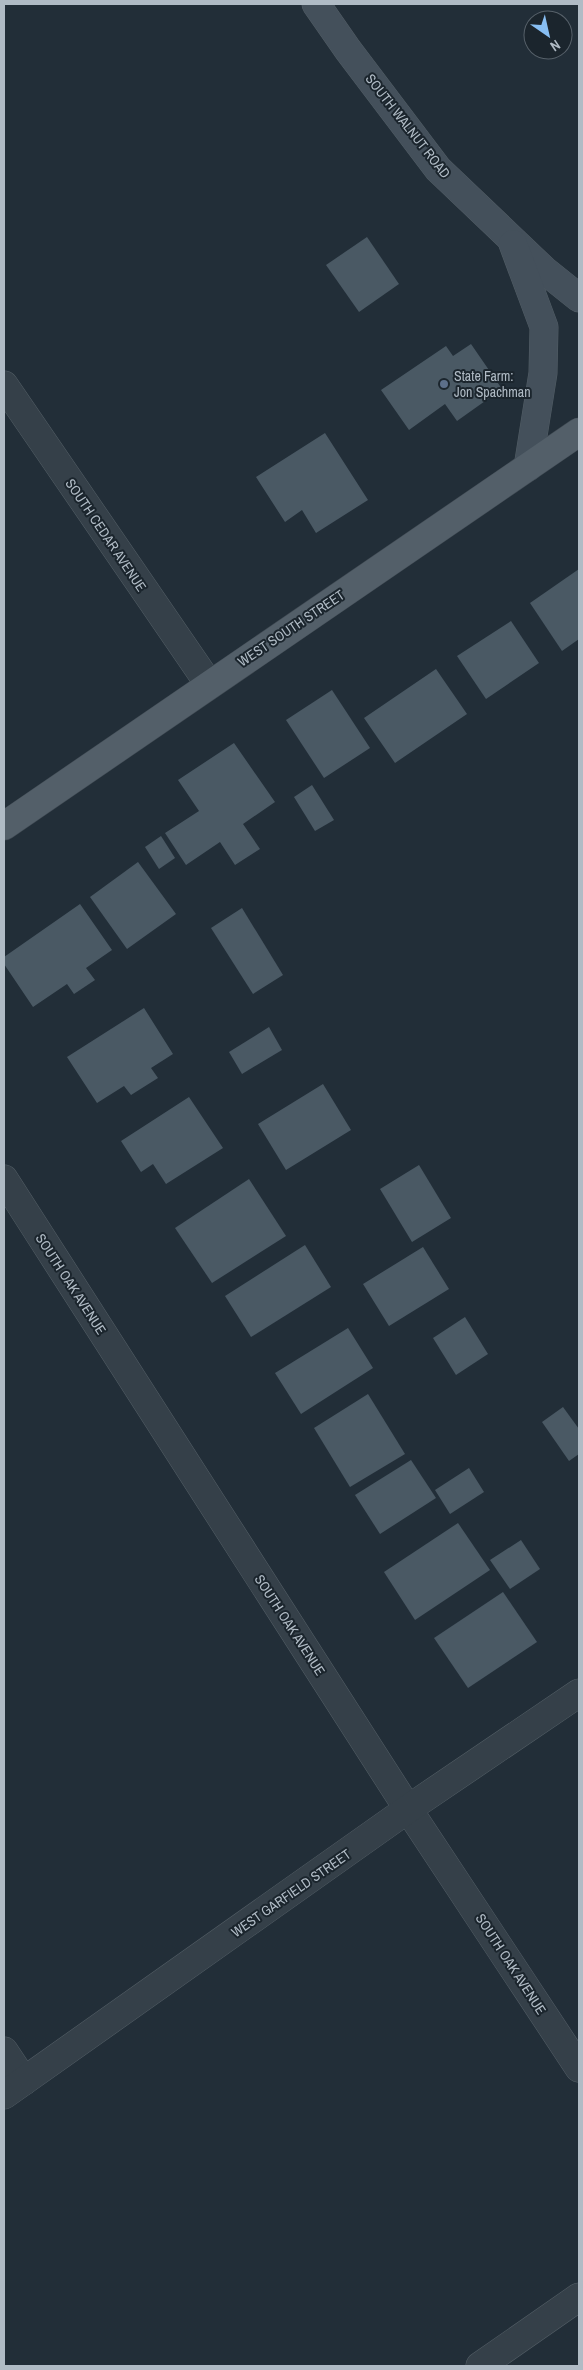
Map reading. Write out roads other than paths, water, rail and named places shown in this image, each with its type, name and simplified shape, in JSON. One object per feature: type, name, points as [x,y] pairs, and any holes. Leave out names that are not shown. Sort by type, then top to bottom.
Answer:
[{"type":"main road","name":"WEST SOUTH STREET","points":[[4,826],[579,432]]},
{"type":"street","name":"SOUTH WALNUT ROAD","points":[[316,4],[348,50],[438,169],[544,270],[579,298]]},
{"type":"street","points":[[511,238],[544,327],[544,373],[528,466]]},
{"type":"street","name":"SOUTH CEDAR AVENUE","points":[[4,385],[209,684]]},
{"type":"street","name":"SOUTH OAK AVENUE","points":[[4,1180],[408,1809],[579,2068]]},
{"type":"street","name":"WEST GARFIELD STREET","points":[[14,2088],[408,1809],[579,1693]]},
{"type":"street","points":[[4,2051],[14,2088]]},
{"type":"street","points":[[480,2366],[579,2297]]},
{"type":"place","name":"State Farm: Jon Spachman","points":[[444,384]]}]
